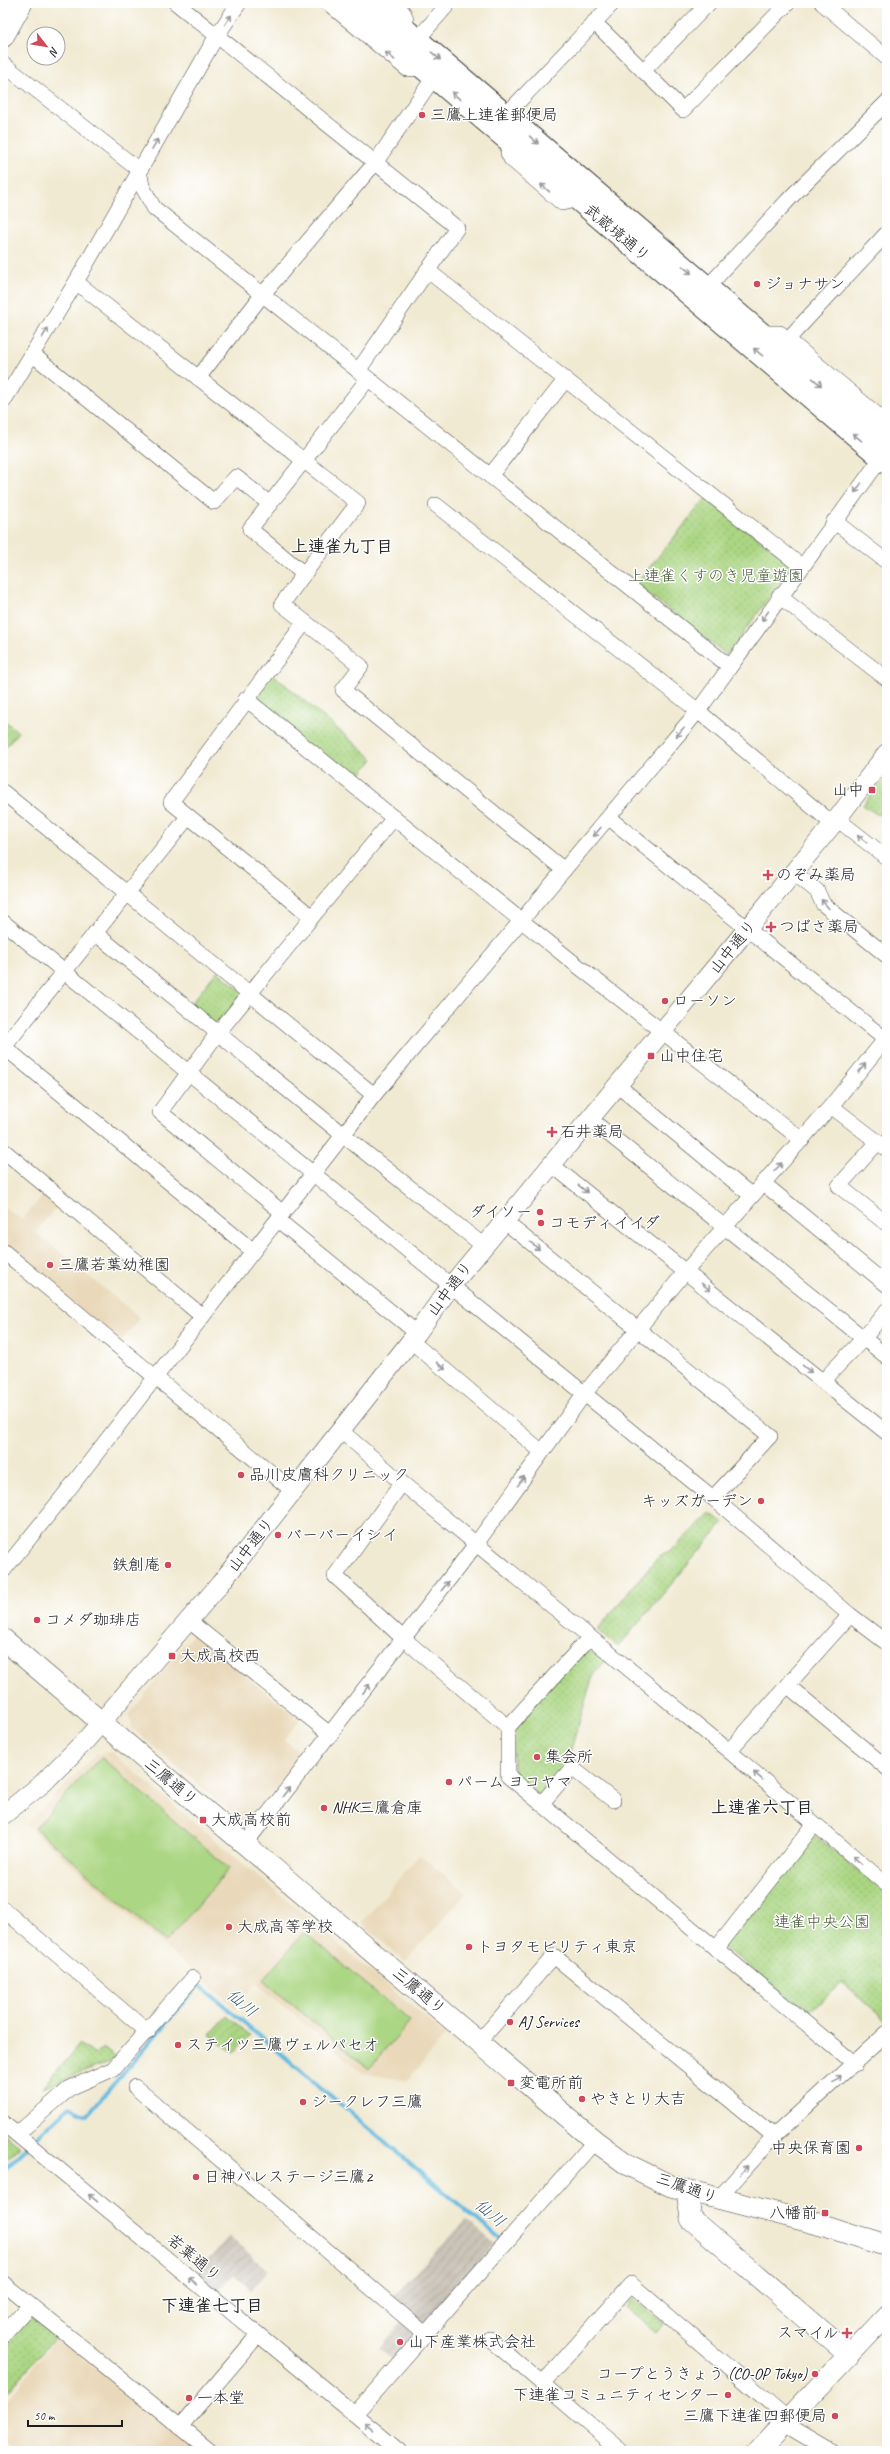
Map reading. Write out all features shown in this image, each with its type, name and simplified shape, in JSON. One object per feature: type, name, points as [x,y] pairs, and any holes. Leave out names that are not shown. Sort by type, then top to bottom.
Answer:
[{"type":"main road","points":[[3,37],[22,3]]},
{"type":"main road","name":"武蔵境通り","points":[[347,3],[429,72],[500,121],[638,229],[701,293],[886,437]]},
{"type":"main road","name":"武蔵境通り","points":[[374,3],[411,35],[500,121],[512,143],[656,266],[701,293],[761,333],[886,437]]},
{"type":"main road","points":[[638,229],[648,247],[664,262],[661,266],[656,266]]},
{"type":"main road","name":"三鷹通り","points":[[3,1639],[595,2140],[628,2164],[672,2186],[687,2191],[822,2225],[887,2246]]},
{"type":"main road","points":[[687,2191],[691,2219],[849,2355]]},
{"type":"main road","points":[[758,2451],[887,2315]]},
{"type":"street","points":[[176,3],[216,37],[457,228],[427,270],[363,375],[304,461],[250,530],[304,574]]},
{"type":"street","points":[[3,402],[76,282],[216,37],[239,3]]},
{"type":"street","points":[[198,378],[263,294],[375,163],[429,72],[407,70],[328,3]]},
{"type":"street","points":[[394,3],[404,12],[411,35],[449,3]]},
{"type":"street","points":[[500,121],[613,3]]},
{"type":"street","points":[[643,71],[709,3]]},
{"type":"street","points":[[594,22],[683,110],[788,3]]},
{"type":"street","points":[[822,3],[887,58]]},
{"type":"street","points":[[3,64],[139,170],[142,186],[154,208],[729,666]]},
{"type":"street","points":[[701,293],[791,197],[887,102]]},
{"type":"street","points":[[125,194],[142,186]]},
{"type":"street","points":[[788,339],[887,233]]},
{"type":"street","points":[[427,270],[801,566]]},
{"type":"street","points":[[76,282],[358,503],[282,604],[361,666],[343,690],[564,870]]},
{"type":"street","points":[[3,1571],[65,1494],[154,1376],[253,1252],[374,1095],[698,711],[834,522],[886,437],[788,339],[780,333],[761,333]]},
{"type":"street","points":[[32,354],[214,502],[236,477],[270,504]]},
{"type":"street","points":[[490,476],[566,379]]},
{"type":"street","points":[[436,505],[698,711],[835,822],[887,858]]},
{"type":"street","points":[[834,522],[887,562]]},
{"type":"street","points":[[780,596],[887,678]]},
{"type":"street","points":[[305,622],[246,699],[171,802],[312,917]]},
{"type":"street","points":[[246,699],[523,920],[580,968],[802,1140]]},
{"type":"street","name":"山中通り","points":[[3,1815],[44,1783],[102,1723],[220,1584],[414,1337],[450,1287],[835,822],[887,753]]},
{"type":"street","points":[[3,792],[374,1095]]},
{"type":"street","points":[[188,817],[126,892],[4,1047],[253,1252]]},
{"type":"street","points":[[394,818],[217,1034],[160,1112],[281,1216],[542,1452]]},
{"type":"street","points":[[245,1844],[331,1735],[476,1544],[584,1394],[636,1329],[884,1045],[748,928],[609,818]]},
{"type":"street","points":[[793,872],[817,891],[823,904],[887,956]]},
{"type":"street","points":[[3,922],[450,1287],[713,1498],[850,1615],[887,1643]]},
{"type":"street","points":[[95,933],[217,1034],[484,1246]]},
{"type":"street","points":[[617,1086],[752,1196]]},
{"type":"street","points":[[832,1106],[882,1146],[839,1186],[887,1224]]},
{"type":"street","points":[[590,1119],[887,1357]]},
{"type":"street","points":[[3,1150],[202,1316]]},
{"type":"street","points":[[552,1165],[887,1433]]},
{"type":"street","points":[[763,1183],[887,1285]]},
{"type":"street","points":[[504,1221],[770,1436],[713,1498]]},
{"type":"street","points":[[3,1251],[293,1491]]},
{"type":"street","points":[[823,1381],[864,1338],[887,1310]]},
{"type":"street","points":[[340,1430],[402,1483],[729,1751],[814,1825],[887,1885]]},
{"type":"street","points":[[402,1483],[335,1576],[404,1639],[508,1727]]},
{"type":"street","points":[[729,1751],[850,1615]]},
{"type":"street","points":[[188,1620],[331,1735]]},
{"type":"street","points":[[590,1637],[508,1727],[508,1776],[855,2064]]},
{"type":"street","points":[[787,1685],[887,1768]]},
{"type":"street","points":[[541,1804],[572,1768],[613,1800]]},
{"type":"street","points":[[716,1949],[814,1825]]},
{"type":"street","points":[[3,1909],[148,2032]]},
{"type":"street","points":[[479,2042],[554,1956],[774,2136]]},
{"type":"street","points":[[26,2142],[70,2088],[113,2069],[148,2032],[193,1978]]},
{"type":"street","points":[[718,2199],[774,2136],[855,2064],[887,2033]]},
{"type":"street","points":[[135,2087],[424,2333]]},
{"type":"street","name":"若葉通り","points":[[3,2123],[400,2451]]},
{"type":"street","points":[[355,2414],[424,2333],[595,2140]]},
{"type":"street","points":[[3,2283],[210,2451]]},
{"type":"street","points":[[542,2384],[631,2284],[786,2421],[830,2451]]},
{"type":"street","points":[[3,2335],[30,2305]]},
{"type":"street","points":[[180,2427],[258,2335]]},
{"type":"street","points":[[490,2339],[621,2451]]},
{"type":"shaded area","name":"三鷹若葉幼稚園","points":[[46,1193],[60,1204],[35,1232],[140,1318],[120,1343],[3,1247],[3,1206],[21,1220]]},
{"type":"shaded area","points":[[193,1634],[300,1720],[284,1740],[306,1757],[250,1828],[132,1728],[129,1715]]},
{"type":"shaded area","name":"大成高等学校","points":[[111,1752],[446,2035],[407,2081],[363,2073],[256,1983],[235,2008],[26,1825],[96,1754]]},
{"type":"shaded area","name":"大成高等学校","points":[[419,1855],[466,1892],[406,1962],[361,1923]]},
{"type":"shaded area","points":[[466,2219],[495,2244],[398,2362],[379,2349],[408,2313],[392,2297]]},
{"type":"shaded area","points":[[229,2236],[268,2270],[251,2290],[233,2274],[216,2293],[195,2274]]},
{"type":"shaded area","points":[[58,2337],[198,2451],[14,2451],[3,2442],[3,2405]]},
{"type":"green space","name":"上連雀くすのき児童遊園","points":[[706,498],[793,565],[727,655],[636,584]]},
{"type":"green space","points":[[269,671],[373,759],[353,784],[246,699]]},
{"type":"green space","points":[[3,719],[18,732],[3,750]]},
{"type":"green space","points":[[887,772],[887,803],[878,815],[863,805]]},
{"type":"green space","points":[[217,971],[244,993],[216,1026],[190,1005]]},
{"type":"green space","points":[[710,1513],[723,1523],[618,1647],[597,1630],[655,1560],[675,1547]]},
{"type":"green space","points":[[589,1642],[608,1658],[593,1675],[566,1766],[541,1797],[514,1774],[511,1731]]},
{"type":"green space","points":[[101,1757],[229,1869],[166,1942],[35,1828]]},
{"type":"green space","name":"連雀中央公園","points":[[813,1834],[887,1894],[887,2021],[842,1982],[809,2013],[723,1946]]},
{"type":"green space","points":[[304,1932],[410,2021],[369,2069],[263,1980]]},
{"type":"green space","points":[[227,2016],[250,2035],[234,2053],[210,2035]]},
{"type":"green space","points":[[79,2044],[94,2055],[102,2047],[117,2059],[43,2088]]},
{"type":"green space","points":[[3,2133],[20,2147],[3,2163]]},
{"type":"green space","points":[[633,2298],[664,2322],[656,2332],[625,2307]]},
{"type":"green space","points":[[30,2315],[56,2337],[7,2392],[3,2389],[3,2346]]},
{"type":"waterway","name":"仙川","points":[[3,2171],[69,2107],[87,2115],[198,1986],[202,1987],[501,2240]]},
{"type":"place","name":"三鷹上連雀郵便局","points":[[422,115]]},
{"type":"place","name":"ジョナサン","points":[[757,284]]},
{"type":"place","name":"山中","points":[[872,790]]},
{"type":"place","name":"のぞみ薬局","points":[[768,875]]},
{"type":"place","name":"つばさ薬局","points":[[771,927]]},
{"type":"place","name":"ローソン","points":[[665,1001]]},
{"type":"place","name":"山中住宅","points":[[651,1056]]},
{"type":"place","name":"石井薬局","points":[[552,1132]]},
{"type":"place","name":"ダイソー","points":[[540,1212]]},
{"type":"place","name":"コモディイイダ","points":[[541,1223]]},
{"type":"place","name":"三鷹若葉幼稚園","points":[[50,1265]]},
{"type":"place","name":"品川皮膚科クリニック","points":[[241,1475]]},
{"type":"place","name":"キッズガーデン","points":[[761,1501]]},
{"type":"place","name":"バーバーイシイ","points":[[278,1535]]},
{"type":"place","name":"鉄創庵","points":[[168,1565]]},
{"type":"place","name":"コメダ珈琲店","points":[[37,1620]]},
{"type":"place","name":"大成高校西","points":[[172,1656]]},
{"type":"place","name":"集会所","points":[[537,1757]]},
{"type":"place","name":"パーム ヨコヤマ","points":[[449,1782]]},
{"type":"place","name":"NHK三鷹倉庫","points":[[324,1808]]},
{"type":"place","name":"大成高校前","points":[[203,1820]]},
{"type":"place","name":"大成高等学校","points":[[229,1927]]},
{"type":"place","name":"トヨタモビリティ東京","points":[[469,1947]]},
{"type":"place","name":"AJ Services","points":[[510,2022]]},
{"type":"place","name":"ステイツ三鷹ヴェルパセオ","points":[[178,2045]]},
{"type":"place","name":"変電所前","points":[[511,2083]]},
{"type":"place","name":"やきとり大吉","points":[[582,2099]]},
{"type":"place","name":"ジークレフ三鷹","points":[[303,2102]]},
{"type":"place","name":"中央保育園","points":[[859,2148]]},
{"type":"place","name":"日神パレステージ三鷹2","points":[[196,2177]]},
{"type":"place","name":"八幡前","points":[[825,2213]]},
{"type":"place","name":"スマイル","points":[[847,2333]]},
{"type":"place","name":"山下産業株式会社","points":[[400,2342]]},
{"type":"place","name":"コープとうきょう (CO-OP Tokyo)","points":[[815,2374]]},
{"type":"place","name":"下連雀コミュニティセンター","points":[[728,2395]]},
{"type":"place","name":"一本堂","points":[[189,2398]]},
{"type":"place","name":"三鷹下連雀四郵便局","points":[[835,2416]]},
{"type":"district","name":"上連雀九丁目","points":[[342,546]]},
{"type":"district","name":"上連雀六丁目","points":[[762,1807]]},
{"type":"district","name":"下連雀七丁目","points":[[212,2305]]}]
